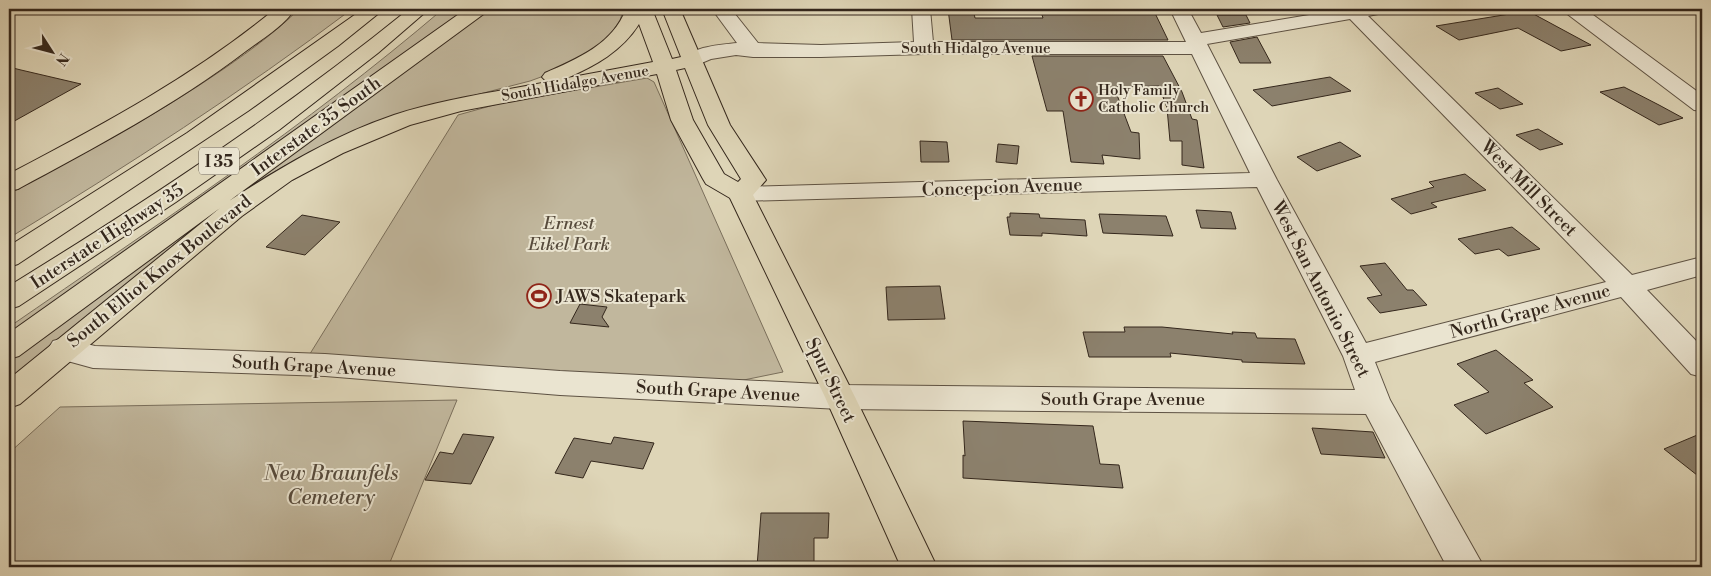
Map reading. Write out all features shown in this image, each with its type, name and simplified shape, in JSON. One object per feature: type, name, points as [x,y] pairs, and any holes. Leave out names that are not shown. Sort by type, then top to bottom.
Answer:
[{"type":"main road","points":[[9,184],[118,125],[194,79],[242,46],[286,9]]},
{"type":"main road","name":"Interstate Highway 35","points":[[9,258],[194,138],[293,70],[375,9]]},
{"type":"main road","name":"Interstate Highway 35","points":[[9,299],[111,235],[214,166],[334,78],[420,9]]},
{"type":"main road","name":"Interstate 35 South","points":[[9,348],[478,9]]},
{"type":"main road","points":[[487,99],[544,80],[597,55],[625,32],[634,17],[635,9]]},
{"type":"main road","points":[[643,9],[665,66],[682,120],[715,179],[740,194],[754,180],[719,126],[671,9]]},
{"type":"main road","name":"South Hidalgo Avenue","points":[[487,99],[692,61]]},
{"type":"main road","name":"South Elliot Knox Boulevard","points":[[9,396],[63,349],[233,210],[284,175],[335,148],[388,126],[424,114],[487,99]]},
{"type":"main road","name":"Spur Street","points":[[740,194],[840,397],[919,567]]},
{"type":"street","points":[[722,9],[753,51]]},
{"type":"street","points":[[921,9],[924,48]]},
{"type":"street","name":"West San Antonio Street","points":[[1179,9],[1265,180],[1358,356],[1375,402],[1466,567]]},
{"type":"street","name":"South Hidalgo Avenue","points":[[692,61],[711,64],[737,58],[753,51],[821,52],[924,48],[1197,44],[1354,12],[1378,9]]},
{"type":"street","points":[[1573,9],[1702,105]]},
{"type":"street","name":"West Mill Street","points":[[1354,12],[1626,286],[1702,366]]},
{"type":"street","name":"Concepcion Avenue","points":[[740,194],[1265,180]]},
{"type":"street","name":"North Grape Avenue","points":[[1358,356],[1702,266]]},
{"type":"street","name":"South Grape Avenue","points":[[63,349],[93,357],[325,365],[560,383],[840,397],[1375,402]]},
{"type":"green space","points":[[299,9],[352,9],[269,70],[183,128],[9,238],[9,194],[118,134],[199,86],[264,40]]},
{"type":"green space","points":[[443,9],[469,9],[9,340],[9,327],[230,174],[338,94]]},
{"type":"green space","points":[[488,9],[624,9],[620,20],[606,42],[552,73],[530,81],[437,105],[299,158],[265,177],[240,193],[182,238],[9,385],[9,360]]},
{"type":"green space","name":"Ernest Eikel Park","points":[[647,78],[654,82],[783,372],[729,383],[308,357],[458,115],[501,103]]},
{"type":"green space","name":"New Braunfels Cemetery","points":[[457,400],[388,567],[9,567],[9,453],[60,407]]},
{"type":"building","points":[[948,9],[973,9],[975,18],[1043,18],[1040,9],[1153,9],[1168,40],[952,40]]},
{"type":"building","points":[[1528,11],[1591,45],[1561,51],[1518,28],[1459,40],[1436,26]]},
{"type":"building","points":[[1217,15],[1246,15],[1250,23],[1223,27]]},
{"type":"building","points":[[1257,37],[1271,63],[1240,63],[1230,42]]},
{"type":"building","points":[[1032,56],[1163,56],[1182,92],[1192,119],[1197,120],[1204,168],[1182,165],[1182,141],[1170,141],[1167,108],[1159,86],[1114,87],[1131,132],[1139,133],[1140,159],[1102,155],[1104,164],[1071,162],[1063,111],[1047,111]]},
{"type":"building","points":[[9,67],[21,70],[81,84],[9,124]]},
{"type":"building","points":[[1330,77],[1351,91],[1272,106],[1253,90]]},
{"type":"building","points":[[1624,87],[1683,118],[1659,125],[1600,92]]},
{"type":"building","points":[[1498,88],[1523,104],[1500,109],[1475,93]]},
{"type":"building","points":[[1538,129],[1563,144],[1540,150],[1516,135]]},
{"type":"building","points":[[920,141],[947,142],[949,162],[921,162]]},
{"type":"building","points":[[1340,142],[1361,156],[1317,171],[1297,157]]},
{"type":"building","points":[[998,144],[1019,146],[1017,164],[996,162]]},
{"type":"building","points":[[1465,174],[1486,190],[1431,203],[1437,207],[1411,214],[1391,199],[1434,187],[1429,182]]},
{"type":"building","points":[[1196,210],[1231,212],[1236,229],[1201,228]]},
{"type":"building","points":[[1010,213],[1039,214],[1040,218],[1085,220],[1087,236],[1042,233],[1042,236],[1010,235],[1007,217],[1010,217]]},
{"type":"building","points":[[1099,214],[1166,216],[1173,236],[1103,233]]},
{"type":"building","points":[[302,215],[340,222],[305,255],[266,247]]},
{"type":"building","points":[[1512,227],[1540,249],[1508,256],[1499,249],[1475,254],[1458,239]]},
{"type":"building","points":[[1385,263],[1407,290],[1413,290],[1427,305],[1380,313],[1367,298],[1382,295],[1360,266]]},
{"type":"building","points":[[940,286],[945,319],[888,320],[886,287]]},
{"type":"building","points":[[580,304],[607,307],[602,317],[609,327],[570,323]]},
{"type":"building","points":[[1124,327],[1162,327],[1233,334],[1232,332],[1255,333],[1257,338],[1295,339],[1305,364],[1242,362],[1242,360],[1170,353],[1171,357],[1089,357],[1083,332],[1125,332]]},
{"type":"building","points":[[1496,350],[1533,380],[1524,383],[1553,407],[1486,434],[1454,405],[1489,392],[1457,364]]},
{"type":"building","points":[[963,421],[1093,426],[1100,464],[1119,465],[1123,488],[963,478],[963,455],[965,456]]},
{"type":"building","points":[[1312,428],[1373,432],[1385,458],[1321,454]]},
{"type":"building","points":[[1702,433],[1702,479],[1664,449]]},
{"type":"building","points":[[463,434],[494,437],[471,484],[425,480],[440,452],[453,454]]},
{"type":"building","points":[[614,437],[654,443],[643,469],[591,461],[583,478],[555,473],[574,438],[611,444]]},
{"type":"building","points":[[761,513],[829,513],[828,538],[814,538],[814,567],[757,567]]},
{"type":"place","name":"Holy Family Catholic Church","points":[[1081,99]]},
{"type":"place","name":"JAWS Skatepark","points":[[539,296]]}]
